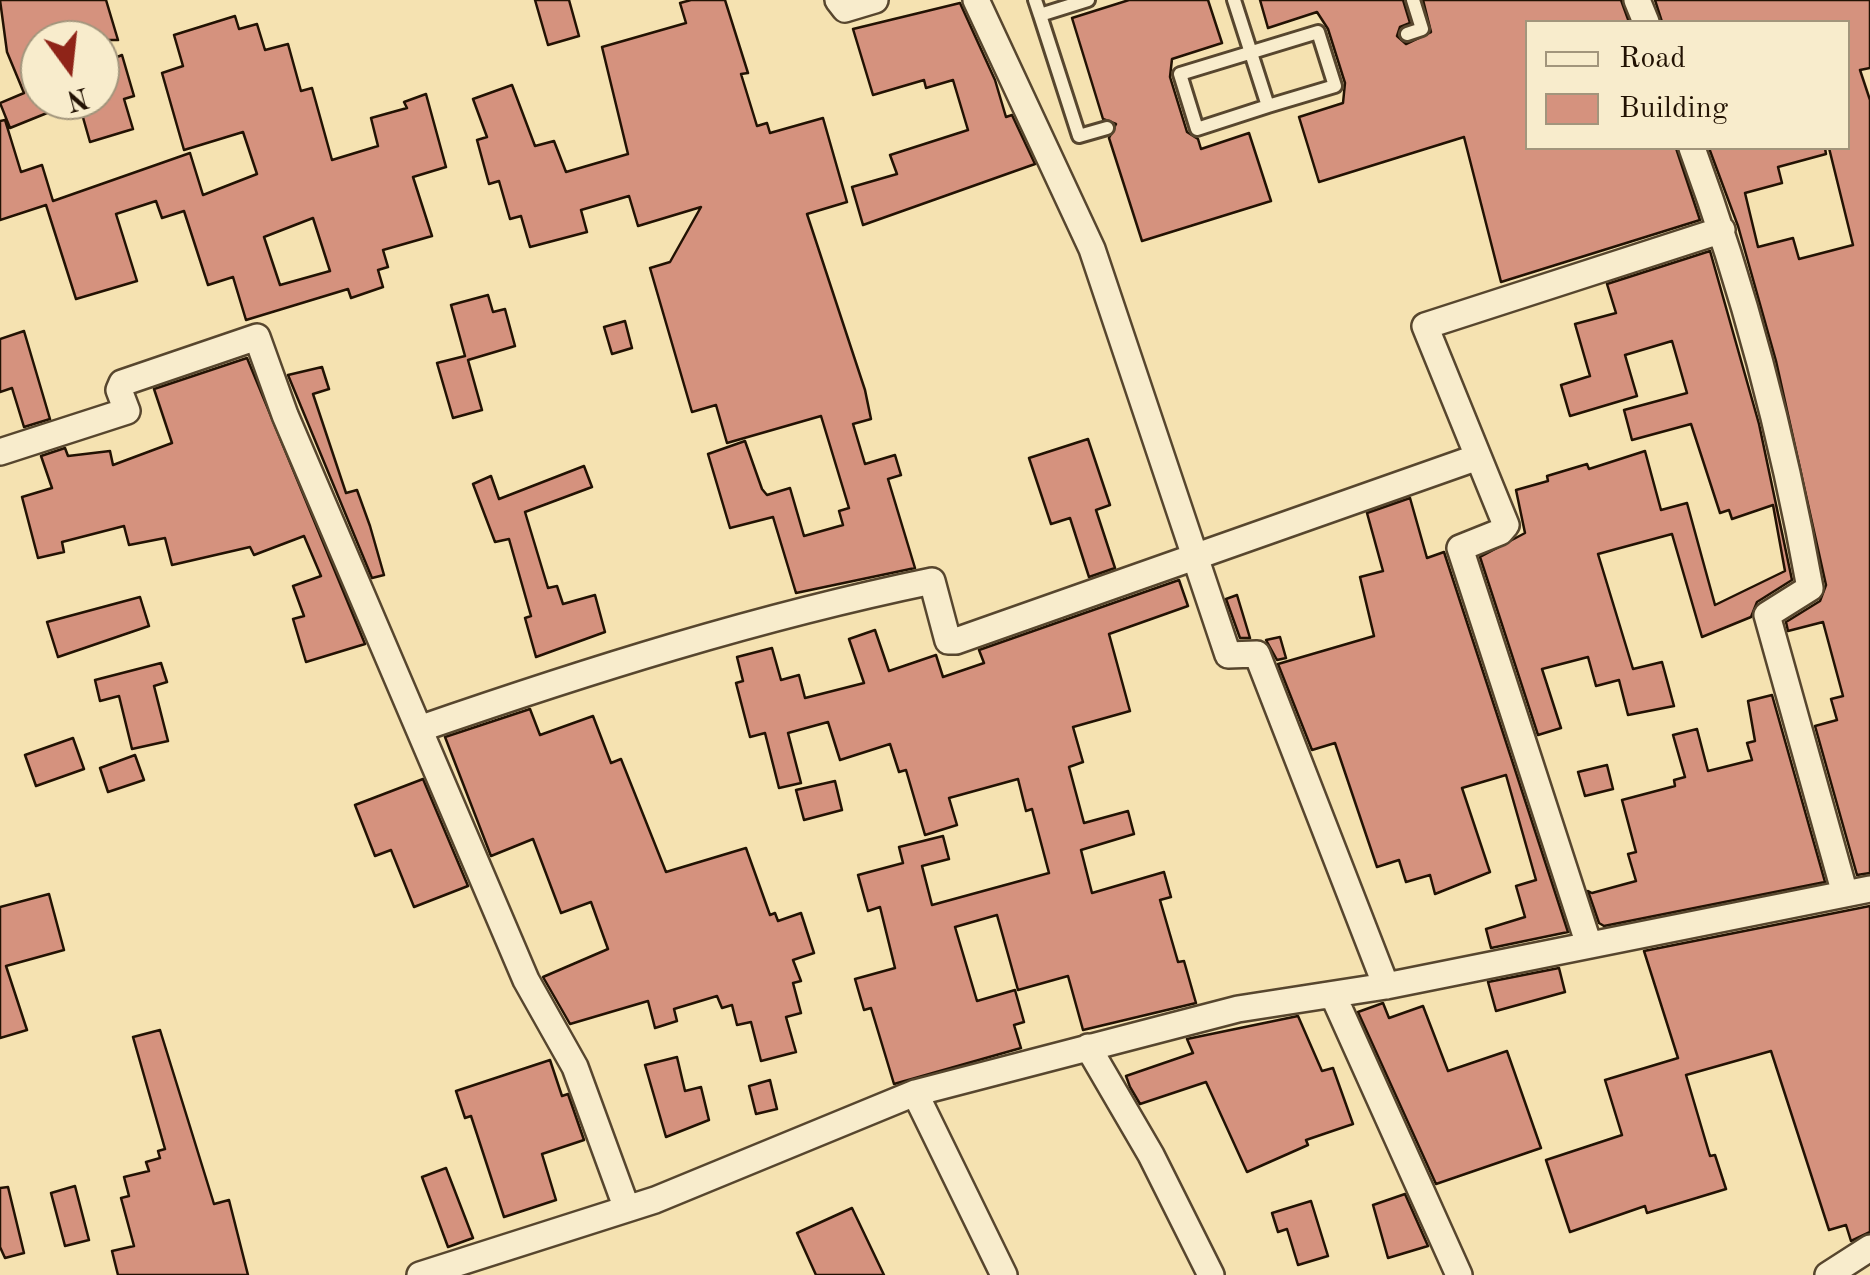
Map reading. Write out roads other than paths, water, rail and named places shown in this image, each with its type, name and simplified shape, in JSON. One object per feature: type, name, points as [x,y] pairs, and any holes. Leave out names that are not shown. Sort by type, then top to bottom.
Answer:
[{"type":"street","points":[[838,0],[846,8],[876,0]]},
{"type":"street","points":[[976,0],[1092,249],[1228,654],[1255,653],[1258,657],[1386,986]]},
{"type":"street","points":[[420,1275],[628,1209],[915,1093],[1238,1009],[1386,986],[1857,892],[1768,615],[1810,588],[1768,385],[1722,230],[1693,150]]},
{"type":"street","points":[[1589,945],[1460,548],[1500,532],[1506,525],[1425,326],[1722,230]]},
{"type":"street","points":[[0,452],[128,410],[119,390],[122,383],[257,337],[286,416],[526,980],[575,1067],[628,1209]]},
{"type":"street","points":[[419,729],[586,672],[932,580],[948,640],[956,641],[1478,457]]},
{"type":"street","points":[[1332,995],[1460,1275]]},
{"type":"street","points":[[1088,1047],[1151,1155],[1211,1275]]},
{"type":"street","points":[[915,1093],[1004,1275]]},
{"type":"street","points":[[1828,1275],[1870,1248]]},
{"type":"lane","points":[[1035,0],[1079,136],[1107,128]]},
{"type":"lane","points":[[1040,15],[1088,0]]},
{"type":"lane","points":[[1234,0],[1268,106]]},
{"type":"lane","points":[[1407,34],[1422,29],[1413,0]]},
{"type":"lane","points":[[1318,32],[1334,86],[1268,106],[1197,128],[1180,74],[1318,32]]}]
